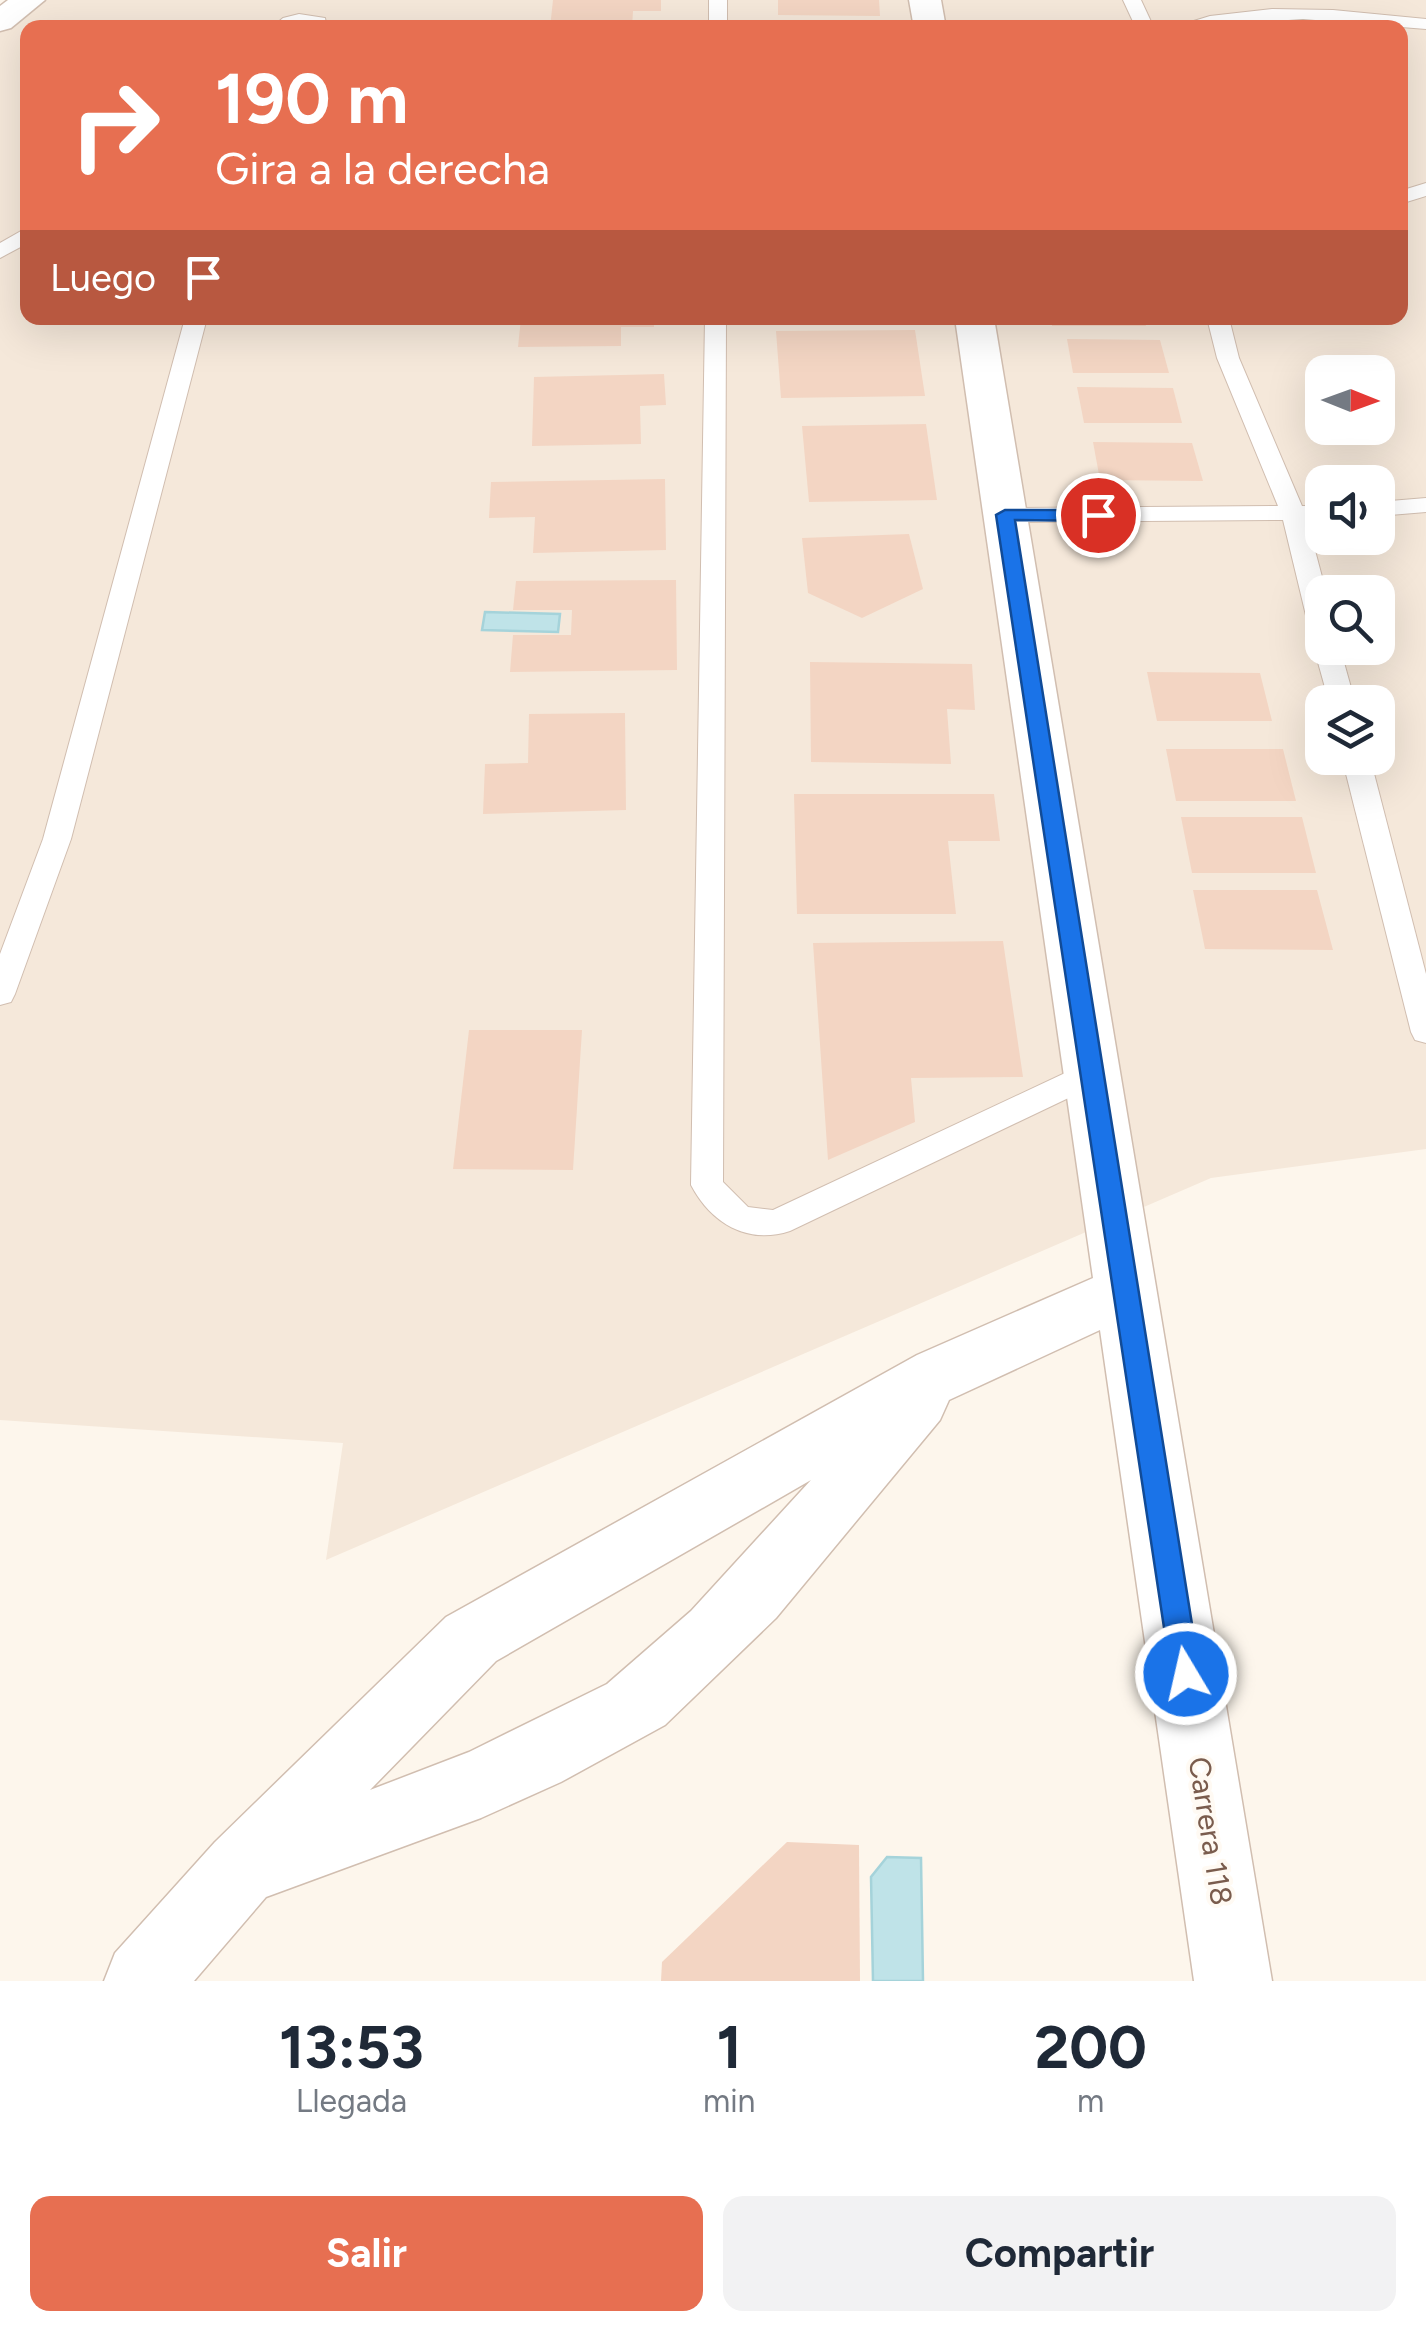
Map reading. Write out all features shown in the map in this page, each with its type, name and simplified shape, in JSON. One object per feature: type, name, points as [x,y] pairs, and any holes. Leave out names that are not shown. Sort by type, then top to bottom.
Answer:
[{"type":"street","points":[[0,21],[29,0]]},
{"type":"street","name":"Carrera 118","points":[[975,325],[1233,1981]]},
{"type":"street","points":[[143,1981],[242,1868],[471,1639],[940,1374],[1126,1290]]},
{"type":"street","points":[[242,1868],[370,1828],[538,1758],[637,1704],[710,1640],[799,1544],[940,1374]]},
{"type":"lane","points":[[1208,20],[1286,12],[1392,20]]},
{"type":"lane","points":[[0,994],[58,839],[194,325]]},
{"type":"lane","points":[[715,325],[707,1185],[730,1216],[756,1225],[778,1222],[1091,1074]]},
{"type":"lane","points":[[1220,325],[1228,358],[1294,516],[1309,575]]},
{"type":"lane","points":[[1228,358],[1242,325]]},
{"type":"lane","points":[[1395,508],[1426,505]]},
{"type":"lane","points":[[1005,515],[1305,515]]},
{"type":"lane","points":[[1360,775],[1426,1032]]},
{"type":"shaded area","points":[[29,0],[1426,0],[1426,1149],[1211,1178],[326,1560],[343,1443],[0,1420],[0,21]]},
{"type":"water","points":[[485,612],[560,614],[558,632],[482,630]]},
{"type":"water","points":[[887,1857],[921,1858],[923,1981],[873,1981],[871,1877]]},
{"type":"building","points":[[553,0],[661,0],[661,11],[633,11],[632,20],[551,20]]},
{"type":"building","points":[[778,0],[879,0],[880,16],[778,15]]},
{"type":"building","points":[[520,325],[654,325],[621,327],[621,346],[518,347]]},
{"type":"building","points":[[1052,325],[1146,326],[1052,326]]},
{"type":"building","points":[[915,330],[925,396],[781,398],[776,331]]},
{"type":"building","points":[[1067,339],[1160,340],[1169,373],[1073,373]]},
{"type":"building","points":[[664,374],[666,405],[640,406],[641,444],[532,446],[534,377]]},
{"type":"building","points":[[1077,387],[1173,388],[1182,423],[1084,423]]},
{"type":"building","points":[[926,424],[937,500],[809,502],[802,426]]},
{"type":"building","points":[[1093,442],[1192,443],[1203,481],[1100,480]]},
{"type":"building","points":[[665,479],[666,550],[533,553],[535,517],[489,518],[491,482]]},
{"type":"building","points":[[909,534],[923,589],[862,618],[808,593],[802,538]]},
{"type":"building","points":[[676,580],[677,670],[510,672],[513,635],[571,635],[572,610],[513,610],[516,581]]},
{"type":"building","points":[[810,662],[972,664],[975,710],[947,709],[951,764],[811,762]]},
{"type":"building","points":[[1147,672],[1260,673],[1272,721],[1157,721]]},
{"type":"building","points":[[625,713],[626,810],[483,814],[485,764],[528,763],[529,714]]},
{"type":"building","points":[[1166,749],[1283,749],[1296,801],[1176,801]]},
{"type":"building","points":[[794,794],[994,794],[1000,841],[948,841],[956,914],[797,914]]},
{"type":"building","points":[[1181,817],[1302,817],[1316,873],[1192,873]]},
{"type":"building","points":[[1193,890],[1317,890],[1333,950],[1205,949]]},
{"type":"building","points":[[1003,941],[1023,1077],[911,1078],[915,1122],[828,1160],[813,943]]},
{"type":"building","points":[[469,1030],[582,1030],[573,1170],[453,1169]]},
{"type":"building","points":[[787,1842],[859,1845],[860,1981],[661,1981],[662,1962]]},
{"type":"route","points":[[1098,515],[1005,515],[1186,1674]]}]
